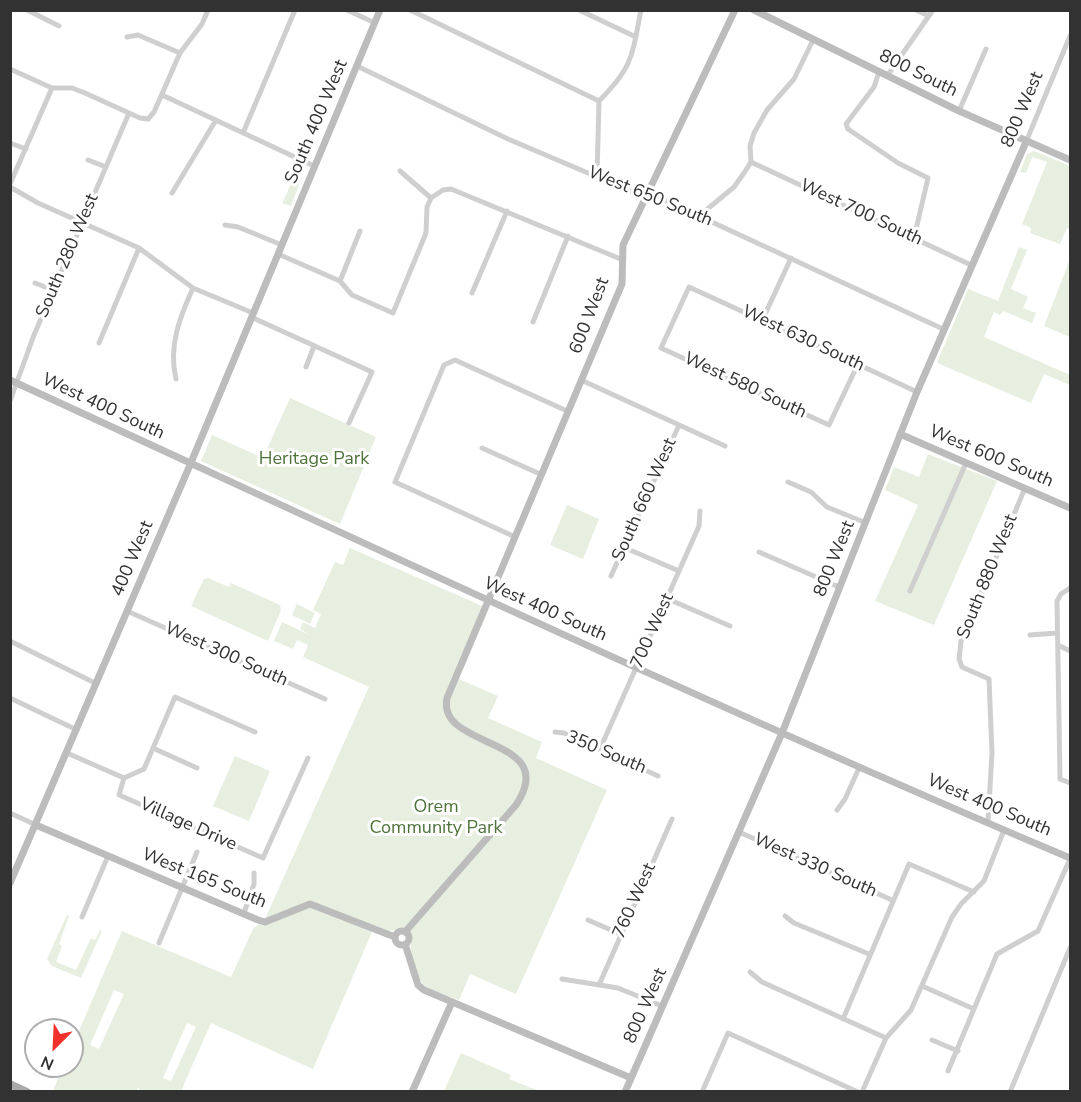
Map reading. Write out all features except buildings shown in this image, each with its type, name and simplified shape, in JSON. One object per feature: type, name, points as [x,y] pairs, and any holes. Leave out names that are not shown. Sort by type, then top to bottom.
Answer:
[{"type":"main road","points":[[10,1084],[27,1092]]},
{"type":"street","points":[[10,69],[52,88],[72,88],[148,120],[180,53],[202,24],[208,10]]},
{"type":"street","points":[[243,133],[296,10]]},
{"type":"street","points":[[347,10],[375,23]]},
{"type":"street","name":"South 400 West","points":[[282,245],[380,10]]},
{"type":"street","points":[[410,10],[599,101]]},
{"type":"street","points":[[579,10],[636,37]]},
{"type":"street","points":[[597,176],[599,101],[621,79],[636,46],[641,10]]},
{"type":"street","name":"600 West","points":[[405,932],[516,805],[524,788],[521,766],[512,753],[457,727],[448,718],[447,698],[513,536],[622,284],[623,245],[735,10]]},
{"type":"street","name":"800 South","points":[[754,10],[959,111],[1071,160]]},
{"type":"street","points":[[916,10],[929,16]]},
{"type":"street","points":[[887,76],[933,10]]},
{"type":"street","points":[[28,11],[59,26]]},
{"type":"street","points":[[127,36],[138,35],[180,53]]},
{"type":"street","name":"800 West","points":[[625,1092],[782,734],[943,328],[1071,36]]},
{"type":"street","points":[[699,216],[734,188],[751,162],[750,146],[754,133],[767,110],[794,79],[813,40]]},
{"type":"street","points":[[959,111],[986,49]]},
{"type":"street","name":"West 650 South","points":[[357,66],[507,139],[635,193],[647,192],[943,328]]},
{"type":"street","points":[[879,72],[874,87],[846,124],[848,129],[898,163],[928,178],[914,237]]},
{"type":"street","points":[[52,88],[10,185],[38,203],[139,248],[193,288],[372,372],[350,423]]},
{"type":"street","points":[[162,94],[314,166]]},
{"type":"street","name":"South 280 West","points":[[10,401],[14,382],[129,113]]},
{"type":"street","points":[[172,193],[177,180],[216,120]]},
{"type":"street","points":[[10,143],[26,149]]},
{"type":"street","points":[[88,160],[105,167]]},
{"type":"street","name":"West 700 South","points":[[751,162],[971,265]]},
{"type":"street","points":[[400,171],[431,198]]},
{"type":"street","points":[[278,254],[340,281],[352,295],[393,313],[426,233],[425,217],[431,198],[443,190],[458,190],[623,260]]},
{"type":"street","points":[[472,293],[507,211]]},
{"type":"street","points":[[225,225],[238,227],[282,245]]},
{"type":"street","points":[[340,281],[360,231]]},
{"type":"street","points":[[533,322],[568,236]]},
{"type":"street","name":"400 West","points":[[10,884],[282,245]]},
{"type":"street","points":[[99,343],[139,248]]},
{"type":"street","points":[[762,321],[791,258]]},
{"type":"street","points":[[35,283],[53,291]]},
{"type":"street","name":"West 630 South","points":[[661,348],[689,287],[917,392]]},
{"type":"street","points":[[176,379],[172,364],[175,334],[193,288]]},
{"type":"street","points":[[306,367],[314,346]]},
{"type":"street","name":"West 580 South","points":[[661,348],[829,425],[858,364]]},
{"type":"street","points":[[513,536],[395,482],[444,365],[455,360],[567,411]]},
{"type":"street","points":[[581,380],[725,446]]},
{"type":"street","name":"West 400 South","points":[[14,382],[190,465],[782,734],[1071,858]]},
{"type":"street","name":"South 660 West","points":[[611,576],[679,425]]},
{"type":"street","name":"West 600 South","points":[[900,434],[1071,508]]},
{"type":"street","points":[[482,447],[540,474]]},
{"type":"street","points":[[910,591],[966,463]]},
{"type":"street","points":[[788,482],[810,492],[827,507],[866,523]]},
{"type":"street","name":"South 880 West","points":[[988,822],[992,753],[989,679],[962,667],[959,658],[961,640],[1025,488]]},
{"type":"street","name":"700 West","points":[[600,749],[699,526],[700,511]]},
{"type":"street","points":[[623,547],[679,571]]},
{"type":"street","points":[[759,552],[839,587]]},
{"type":"street","points":[[1071,588],[1061,594],[1057,601],[1060,779],[1071,783]]},
{"type":"street","points":[[668,598],[730,626]]},
{"type":"street","name":"West 300 South","points":[[127,611],[325,699]]},
{"type":"street","points":[[1030,635],[1057,633]]},
{"type":"street","points":[[10,641],[97,684]]},
{"type":"street","points":[[1058,645],[1071,651]]},
{"type":"street","points":[[124,778],[144,769],[155,749],[175,697],[255,732]]},
{"type":"street","points":[[10,698],[77,730]]},
{"type":"street","name":"350 South","points":[[555,732],[564,733],[658,776]]},
{"type":"street","points":[[155,749],[196,768]]},
{"type":"street","name":"Village Drive","points":[[67,753],[124,778],[119,795],[263,858],[308,758]]},
{"type":"street","points":[[837,810],[845,799],[859,768]]},
{"type":"street","points":[[10,813],[36,825]]},
{"type":"street","name":"760 West","points":[[599,985],[672,819]]},
{"type":"street","name":"West 165 South","points":[[36,825],[265,922],[310,904],[395,937],[398,943],[405,944]]},
{"type":"street","points":[[702,1092],[728,1033],[860,1092],[886,1038],[911,1010],[952,917],[961,904],[984,881],[1005,830]]},
{"type":"street","name":"West 330 South","points":[[739,832],[892,900]]},
{"type":"street","points":[[159,943],[197,852]]},
{"type":"street","points":[[82,917],[108,856]]},
{"type":"street","points":[[948,1071],[998,954],[1038,931],[1071,858]]},
{"type":"street","points":[[843,1019],[909,864],[974,892]]},
{"type":"street","points":[[244,914],[254,885],[254,873]]},
{"type":"street","points":[[785,916],[794,923],[869,954]]},
{"type":"street","points":[[588,921],[620,934]]},
{"type":"street","points":[[395,937],[398,932],[405,932],[408,937],[405,944],[418,985],[452,1002],[631,1078]]},
{"type":"street","points":[[1010,1092],[1071,948]]},
{"type":"street","points":[[750,972],[762,982],[886,1038]]},
{"type":"street","points":[[562,980],[618,988],[662,1006]]},
{"type":"street","points":[[922,987],[974,1009]]},
{"type":"street","points":[[412,1092],[452,1002]]},
{"type":"street","points":[[932,1040],[958,1051]]},
{"type":"green space","points":[[1034,151],[1070,166],[1070,229],[1067,228],[1060,244],[1030,233],[1031,228],[1022,224],[1047,162],[1032,157],[1026,173],[1020,172],[1027,154]]},
{"type":"green space","points":[[302,177],[291,206],[282,203],[294,178]]},
{"type":"green space","points":[[1019,247],[1027,250],[1011,289],[1028,297],[1023,308],[1036,313],[1032,323],[1003,311],[1000,315],[994,312],[984,337],[1070,375],[1070,385],[1044,374],[1031,403],[937,363],[968,289],[998,301]]},
{"type":"green space","points":[[1070,259],[1070,337],[1044,326]]},
{"type":"green space","name":"Heritage Park","points":[[290,398],[376,437],[340,524],[201,461],[212,435],[263,458]]},
{"type":"green space","points":[[928,454],[997,481],[934,625],[875,601],[918,505],[885,490],[894,467],[919,477]]},
{"type":"green space","points":[[567,505],[599,519],[583,559],[550,545]]},
{"type":"green space","name":"Orem Community Park","points":[[350,548],[489,609],[459,679],[498,696],[488,718],[542,742],[536,758],[607,790],[516,994],[470,974],[459,1000],[431,990],[420,981],[415,968],[411,935],[404,928],[388,931],[375,925],[313,1069],[211,1023],[181,1091],[141,1091],[53,1091],[58,1078],[84,1078],[84,1019],[122,931],[231,977],[253,929],[265,919],[369,687],[303,657],[308,645],[297,640],[293,649],[274,641],[282,622],[312,636],[300,629],[303,622],[315,628],[321,614],[313,610],[335,562],[343,565]],"holes":[[[114,990],[124,994],[99,1049],[90,1045]],[[187,1023],[196,1027],[171,1081],[163,1078]]]},
{"type":"green space","points":[[208,578],[229,587],[231,583],[280,605],[281,610],[268,641],[191,606],[204,579]]},
{"type":"green space","points":[[297,604],[315,613],[310,624],[292,615]]},
{"type":"green space","points":[[235,756],[270,771],[249,821],[213,806]]},
{"type":"green space","points":[[67,915],[69,916],[59,944],[62,946],[56,962],[76,970],[91,938],[95,940],[100,930],[102,931],[81,978],[52,966],[47,959]]},
{"type":"green space","points":[[461,1053],[511,1075],[509,1079],[539,1091],[444,1091]]}]
